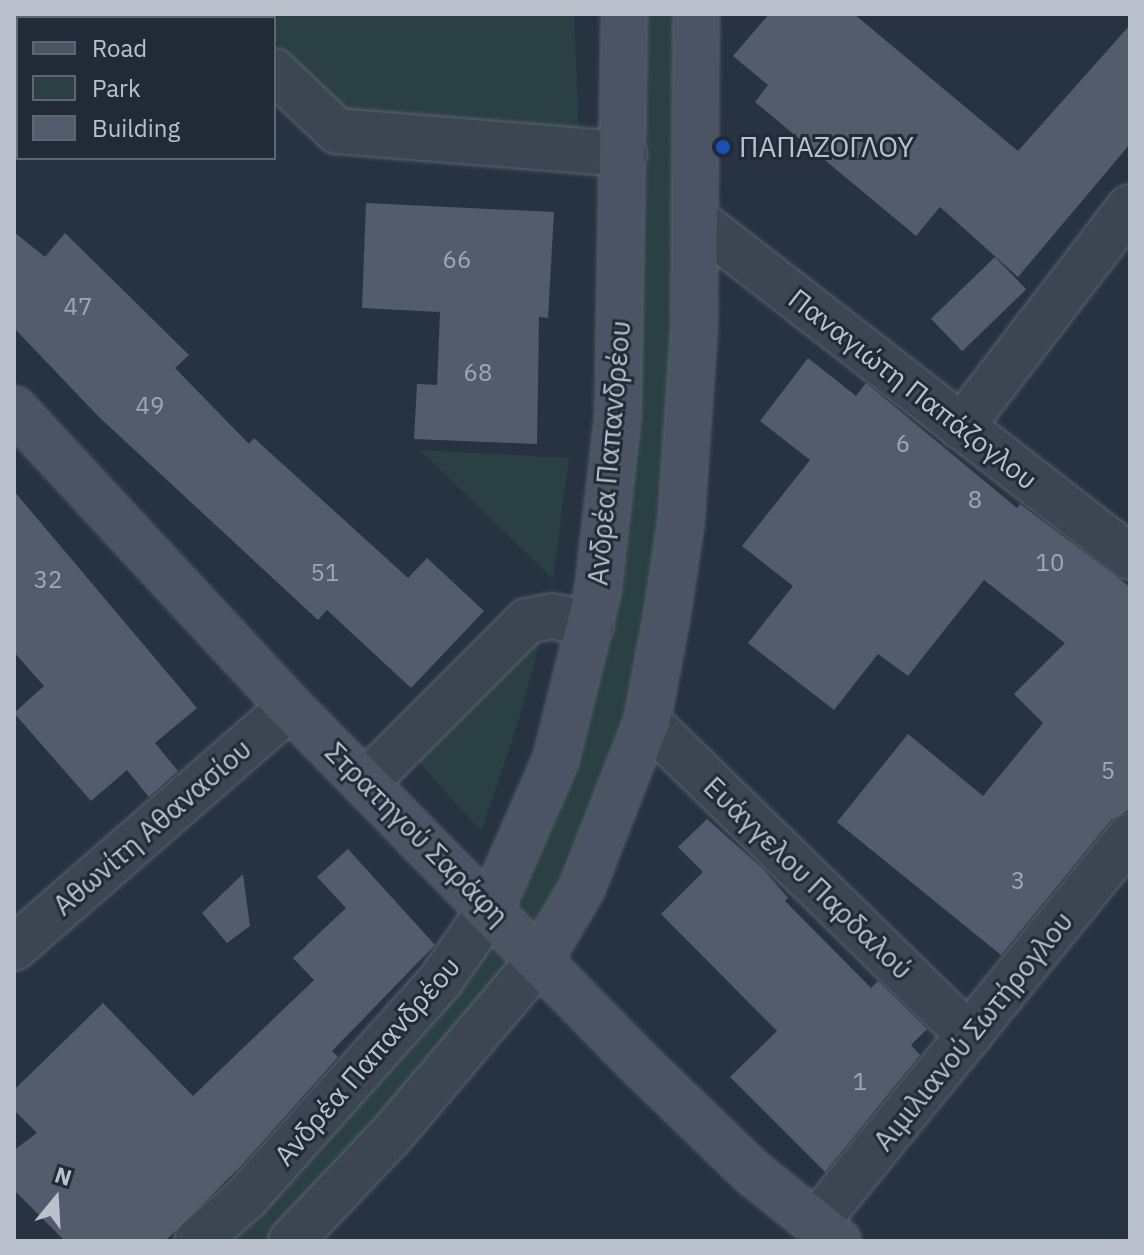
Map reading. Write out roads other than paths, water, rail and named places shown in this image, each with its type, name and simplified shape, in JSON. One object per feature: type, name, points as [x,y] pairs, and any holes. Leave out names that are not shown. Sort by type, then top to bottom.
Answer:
[{"type":"main road","name":"Ανδρέα Παπανδρέου","points":[[491,908],[556,759],[591,625],[618,414],[624,14]]},
{"type":"main road","points":[[540,959],[582,888],[647,721],[681,522],[696,220],[696,14]]},
{"type":"main road","name":"Στρατηγού Σαράφη","points":[[14,409],[290,707],[708,1130],[826,1232]]},
{"type":"street","points":[[276,73],[337,131],[624,154]]},
{"type":"street","points":[[961,427],[1127,217]]},
{"type":"street","name":"Παναγιώτη Παπάζογλου","points":[[696,220],[1130,557]]},
{"type":"street","points":[[366,782],[527,621],[552,616],[591,625]]},
{"type":"street","name":"Αθωνίτη Αθανασίου","points":[[14,948],[290,707]]},
{"type":"street","name":"Ευάγγελου Παρδαλού","points":[[647,721],[969,1035]]},
{"type":"street","name":"Αιμιλιανού Σωτήρογλου","points":[[826,1232],[969,1035],[1130,836]]},
{"type":"street","name":"Ανδρέα Παπανδρέου","points":[[197,1241],[246,1198],[440,981],[491,908]]},
{"type":"street","points":[[291,1241],[393,1133],[540,959]]},
{"type":"place","name":"ΠΑΠΑΖΟΓΛΟΥ","points":[[723,147]]}]
